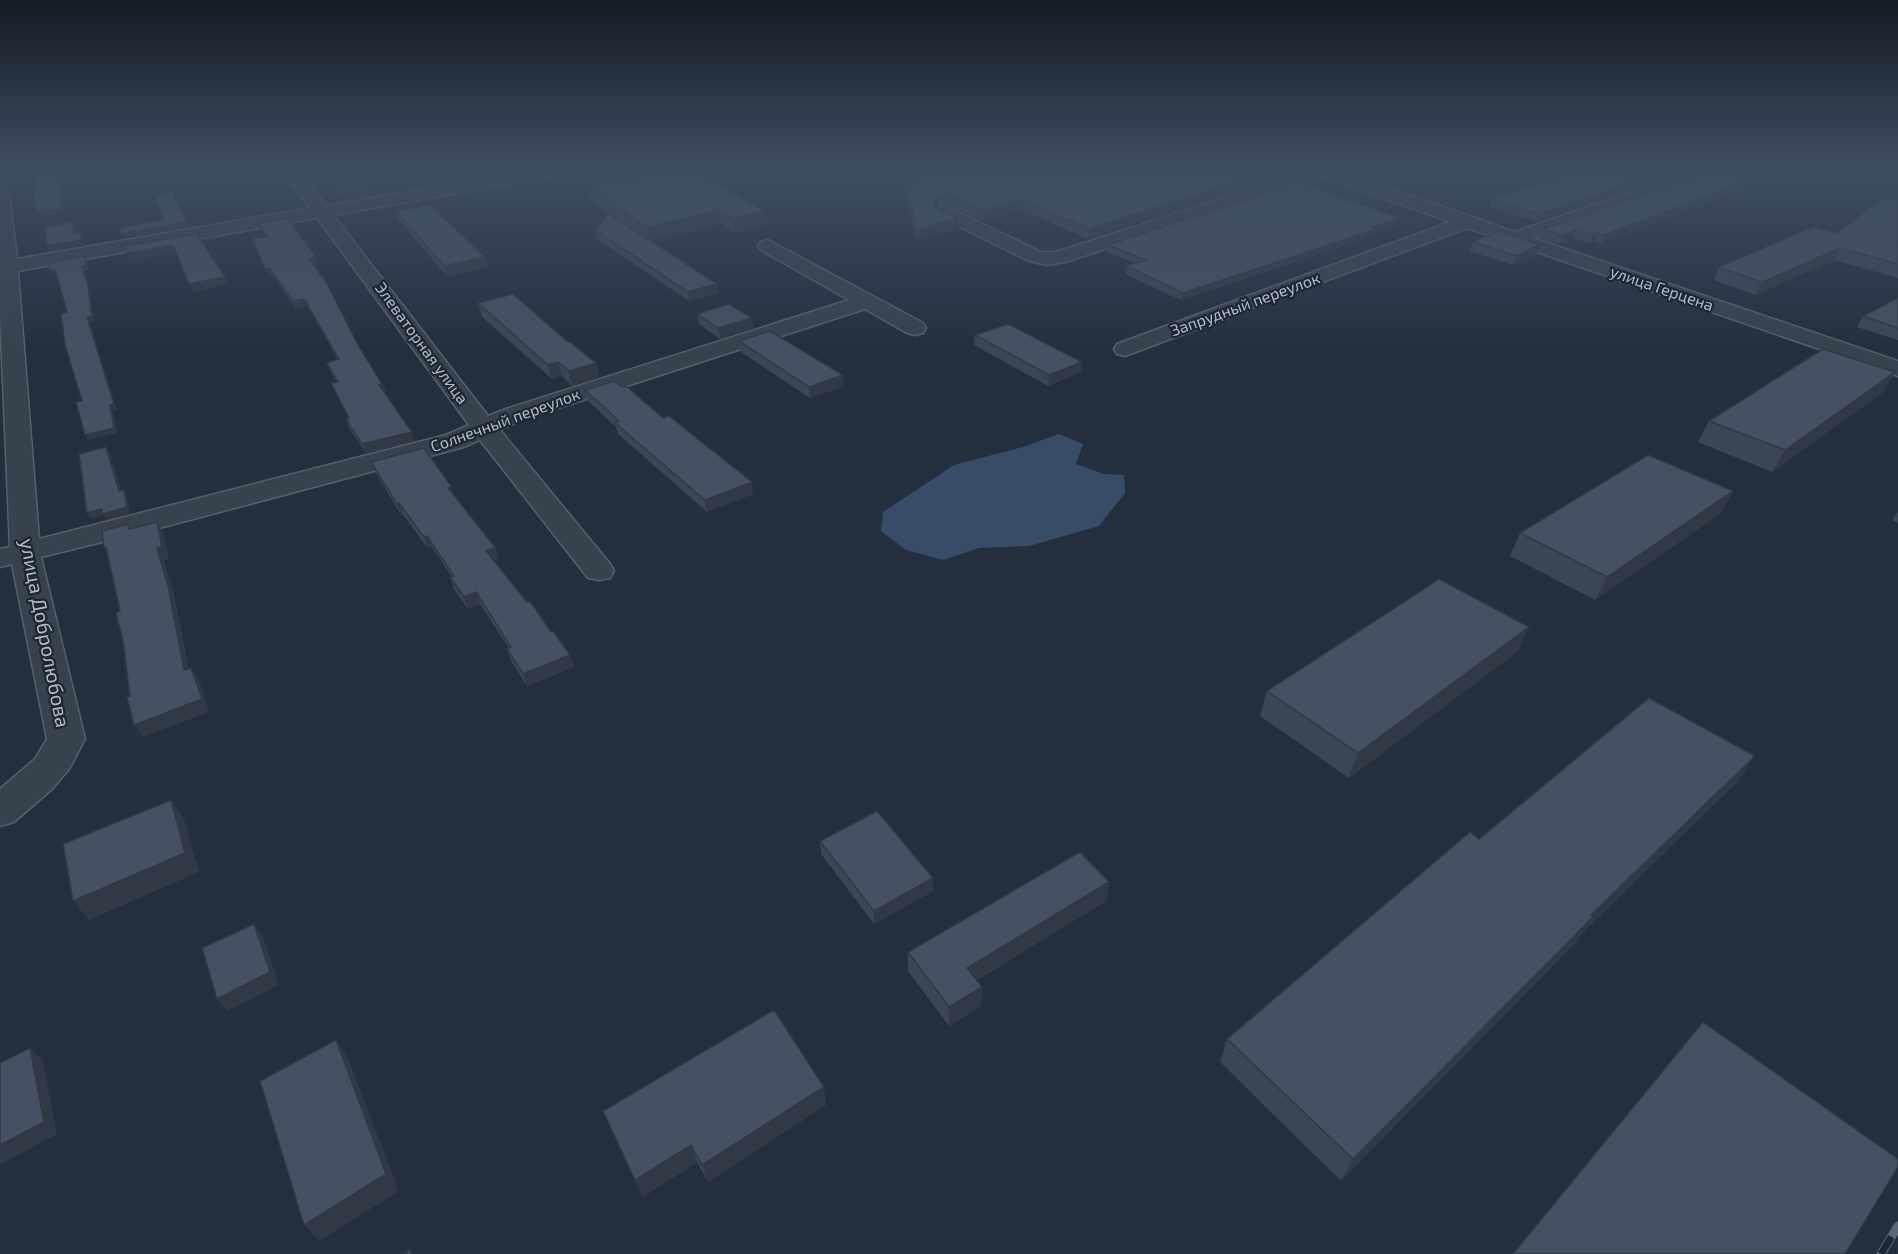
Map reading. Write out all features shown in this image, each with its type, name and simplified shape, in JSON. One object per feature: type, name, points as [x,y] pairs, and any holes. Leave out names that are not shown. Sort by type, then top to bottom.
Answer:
[{"type":"street","name":"улица Добролюбова","points":[[0,812],[53,764],[63,752],[66,739],[13,555],[2,230]]},
{"type":"street","points":[[4,267],[216,230]]},
{"type":"street","name":"Элеваторная улица","points":[[335,230],[484,428],[599,571]]},
{"type":"street","points":[[980,230],[1034,256],[1046,259],[1058,258],[1147,230]]},
{"type":"street","name":"Запрудный переулок","points":[[1125,349],[1447,230]]},
{"type":"street","name":"улица Герцена","points":[[1490,230],[1898,369]]},
{"type":"street","points":[[1516,238],[1540,230]]},
{"type":"street","points":[[768,246],[915,328]]},
{"type":"street","name":"Солнечный переулок","points":[[13,555],[158,520],[463,439],[515,414],[867,301]]},
{"type":"water","points":[[1059,434],[1083,444],[1076,464],[1104,474],[1124,475],[1125,493],[1099,526],[1029,546],[979,548],[943,560],[906,550],[881,531],[883,512],[954,465],[1023,447]]},
{"type":"building","points":[[45,230],[73,230],[74,233],[80,232],[81,240],[47,246]]},
{"type":"building","points":[[120,230],[146,230],[121,234]]},
{"type":"building","points":[[263,230],[296,230],[316,257],[309,259],[326,282],[358,345],[382,384],[379,385],[412,432],[362,444],[346,419],[349,418],[331,383],[338,382],[327,363],[339,359],[304,299],[293,301],[270,268],[265,269],[252,239],[268,237]]},
{"type":"building","points":[[412,230],[456,230],[485,257],[444,266]]},
{"type":"building","points":[[595,230],[633,230],[717,284],[688,292]]},
{"type":"building","points":[[1155,230],[1374,230],[1183,293],[1126,266],[1146,260],[1108,245]]},
{"type":"building","points":[[1544,230],[1575,230],[1562,236]]},
{"type":"building","points":[[1577,230],[1618,230],[1604,235],[1598,233],[1593,235]]},
{"type":"building","points":[[1807,230],[1823,230],[1837,233],[1842,230],[1898,230],[1898,264],[1840,248],[1762,282],[1719,267]]},
{"type":"building","points":[[1499,231],[1540,245],[1516,256],[1473,242]]},
{"type":"building","points":[[197,234],[225,277],[189,284],[173,245],[127,253],[125,246]]},
{"type":"building","points":[[84,256],[86,266],[82,266],[88,285],[92,316],[87,317],[114,404],[110,405],[114,428],[85,435],[76,402],[82,401],[65,345],[61,314],[67,312],[55,269],[50,270],[49,263]]},
{"type":"building","points":[[513,294],[596,363],[569,371],[558,362],[548,365],[478,303]]},
{"type":"building","points":[[1898,298],[1898,328],[1863,316]]},
{"type":"building","points":[[729,304],[752,318],[718,328],[697,314]]},
{"type":"building","points":[[1008,324],[1082,362],[1049,375],[975,335]]},
{"type":"building","points":[[770,331],[843,375],[809,387],[739,341]]},
{"type":"building","points":[[1823,349],[1895,372],[1785,450],[1709,421]]},
{"type":"building","points":[[614,381],[622,387],[626,386],[663,418],[669,416],[752,482],[705,500],[615,423],[619,421],[585,390]]},
{"type":"building","points":[[106,447],[119,491],[124,490],[127,507],[102,514],[102,509],[87,513],[79,454]]},
{"type":"building","points":[[424,448],[451,486],[448,488],[495,547],[486,551],[527,602],[530,601],[570,655],[523,674],[507,649],[511,647],[476,592],[464,597],[450,577],[454,576],[427,536],[424,537],[399,503],[397,504],[371,462]]},
{"type":"building","points":[[1648,455],[1733,491],[1607,577],[1520,533]]},
{"type":"building","points":[[157,522],[162,547],[157,548],[168,586],[184,670],[191,668],[202,699],[134,725],[127,697],[130,696],[123,641],[116,613],[120,611],[102,531],[128,524],[129,529]]},
{"type":"building","points":[[1439,579],[1529,627],[1358,753],[1267,691]]},
{"type":"building","points":[[1649,698],[1755,756],[1591,915],[1593,917],[1353,1159],[1227,1039],[1470,832],[1479,839]]},
{"type":"building","points":[[171,800],[185,853],[73,901],[63,844]]},
{"type":"building","points":[[877,811],[933,878],[874,911],[820,841]]},
{"type":"building","points":[[1080,852],[1109,882],[967,968],[982,987],[949,1007],[908,952]]},
{"type":"building","points":[[254,924],[270,972],[217,999],[202,948]]},
{"type":"building","points":[[774,1010],[824,1087],[702,1165],[691,1145],[635,1180],[603,1111]]},
{"type":"building","points":[[1703,1022],[1898,1159],[1898,1167],[1845,1254],[1513,1254]]},
{"type":"building","points":[[336,1040],[386,1174],[304,1225],[260,1081]]},
{"type":"building","points":[[30,1048],[44,1122],[0,1145],[0,1063]]},
{"type":"railway","points":[[1881,1254],[1898,1226]]}]
